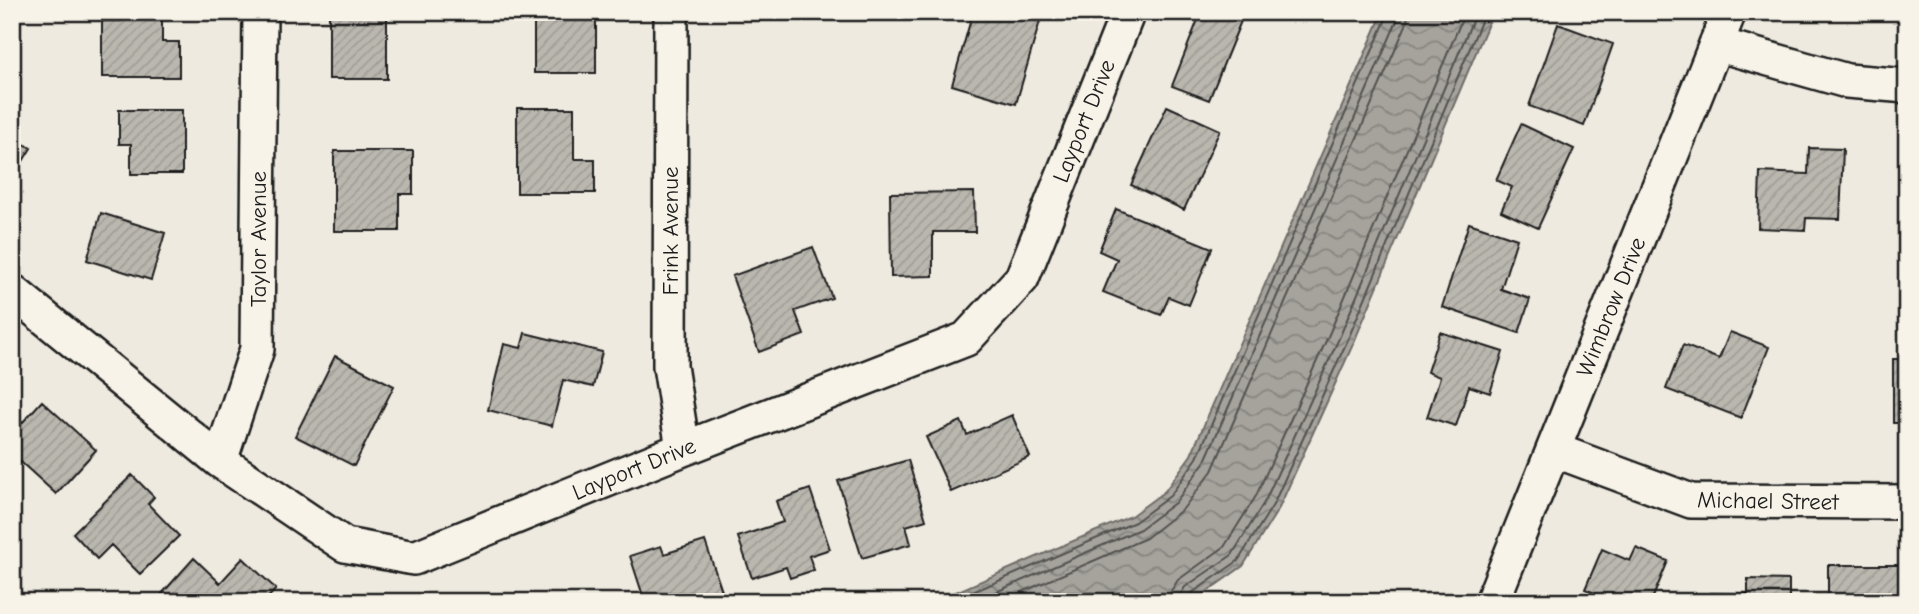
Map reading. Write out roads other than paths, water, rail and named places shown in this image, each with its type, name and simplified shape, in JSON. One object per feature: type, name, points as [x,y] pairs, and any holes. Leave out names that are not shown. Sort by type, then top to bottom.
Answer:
[{"type":"street","name":"Taylor Avenue","points":[[220,461],[257,349],[260,12]]},
{"type":"street","name":"Frink Avenue","points":[[671,12],[670,366],[683,449]]},
{"type":"street","name":"Layport Drive","points":[[12,291],[220,461],[345,545],[414,558],[683,449],[967,339],[1022,278],[1128,12]]},
{"type":"street","name":"Wimbrow Drive","points":[[1492,602],[1729,12]]},
{"type":"street","points":[[1716,44],[1847,81],[1907,86]]},
{"type":"street","name":"Michael Street","points":[[1554,450],[1691,501],[1907,502]]},
{"type":"water","points":[[1383,12],[1493,12],[1354,342],[1279,508],[1243,566],[1192,602],[933,602],[1131,516],[1165,491],[1191,455]]}]
